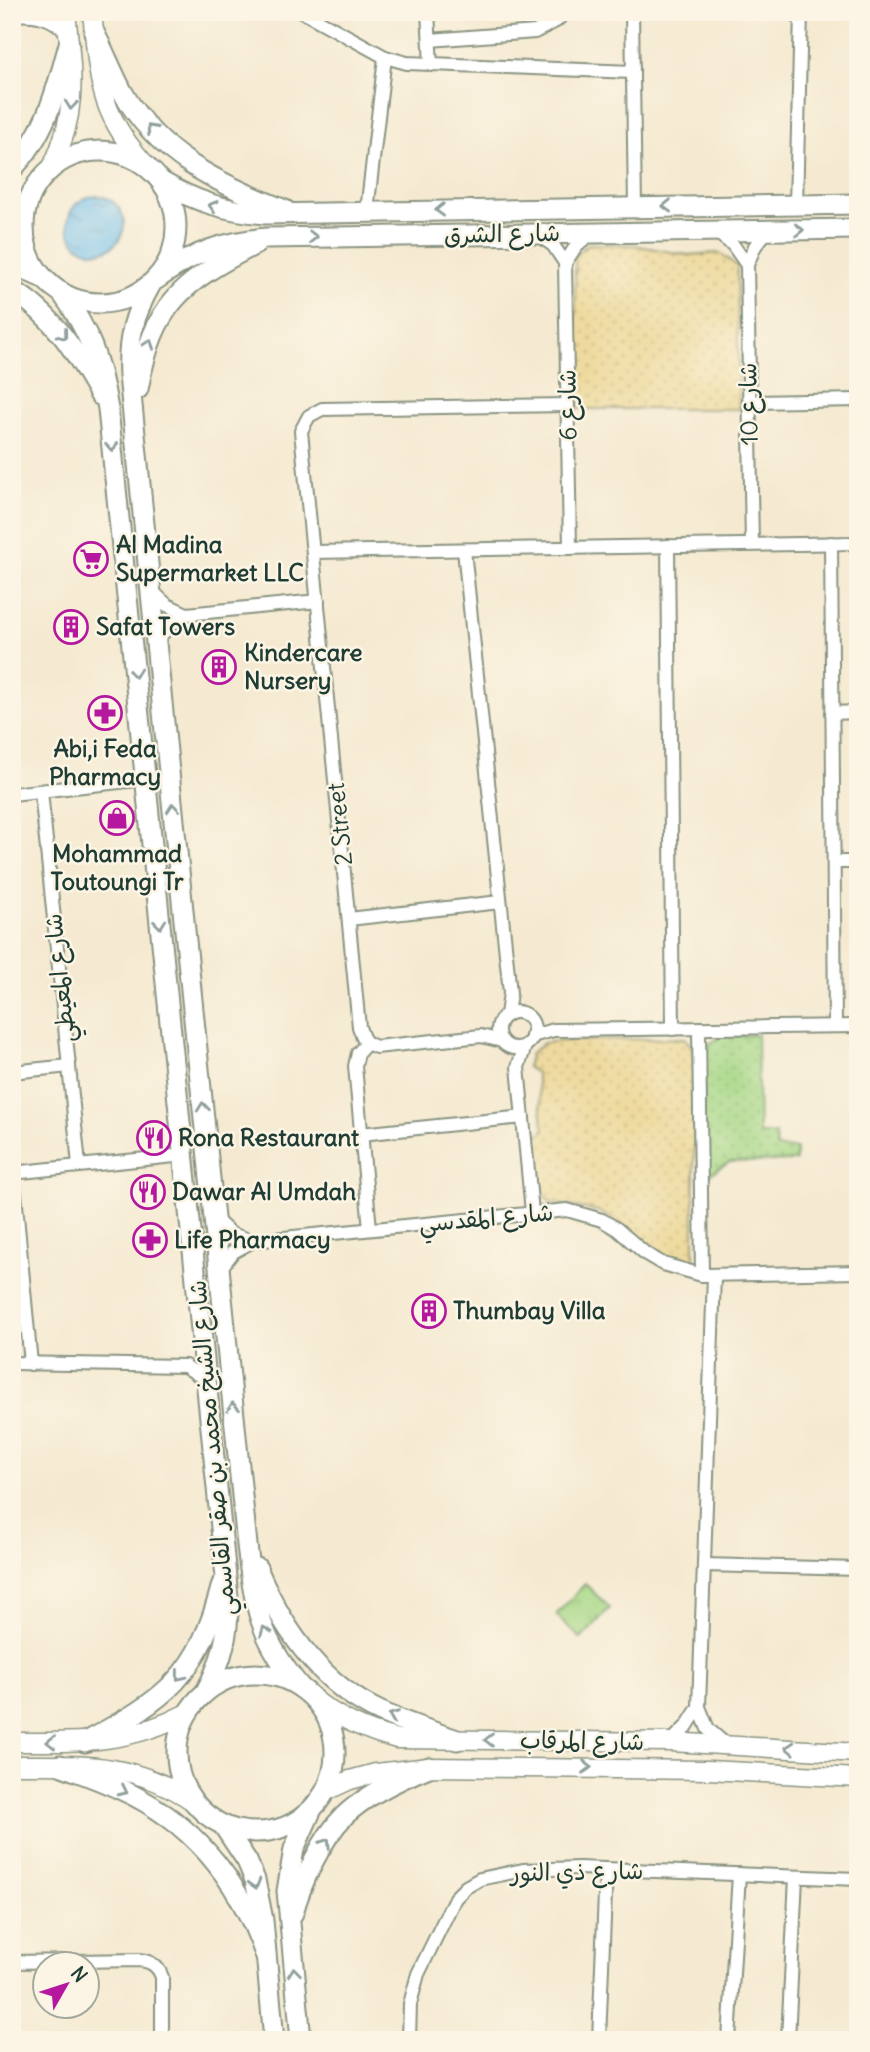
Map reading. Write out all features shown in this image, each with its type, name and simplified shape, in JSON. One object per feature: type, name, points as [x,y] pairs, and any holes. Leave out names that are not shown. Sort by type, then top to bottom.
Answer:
[{"type":"main road","points":[[45,279],[30,255],[24,227],[26,208],[33,190],[52,167],[69,122],[72,98],[66,12]]},
{"type":"main road","points":[[12,264],[45,279],[61,292],[79,300],[98,303],[135,295],[154,281],[169,261],[175,242],[177,221],[172,200],[162,182],[127,145],[112,120],[102,92],[93,22]]},
{"type":"main road","points":[[93,22],[123,92],[162,142],[213,179],[292,212]]},
{"type":"main road","points":[[12,169],[33,144],[46,120],[69,38]]},
{"type":"main road","points":[[52,167],[70,156],[90,151],[110,151],[130,156],[148,167]]},
{"type":"main road","name":"شارع الشرق","points":[[162,182],[211,206],[238,212],[858,204]]},
{"type":"main road","points":[[12,203],[33,190]]},
{"type":"main road","points":[[711,231],[705,221],[709,212],[740,205]]},
{"type":"main road","name":"شارع الشرق","points":[[154,281],[197,253],[220,245],[267,238],[858,229]]},
{"type":"main road","points":[[134,410],[150,339],[162,315],[178,294],[198,276],[267,238]]},
{"type":"main road","name":"شارع الشيخ محمد بن صقر القاسمي","points":[[154,281],[139,305],[130,339],[128,363],[247,1545],[252,1588],[264,1632],[274,1652],[309,1694]]},
{"type":"main road","points":[[12,290],[50,319],[68,341],[108,409]]},
{"type":"main road","name":"شارع الشيخ محمد بن صقر القاسمي","points":[[61,292],[82,323],[98,357],[108,409],[225,1569],[229,1622],[218,1670],[206,1691]]},
{"type":"main road","points":[[165,974],[172,973],[179,980],[188,1035],[198,1056]]},
{"type":"main road","points":[[247,1545],[268,1596],[314,1663],[344,1690],[379,1711],[457,1740]]},
{"type":"main road","points":[[85,1742],[132,1717],[157,1700],[179,1679],[196,1654],[209,1626],[225,1569]]},
{"type":"main road","points":[[12,1765],[60,1765],[126,1770],[173,1788],[223,1825],[251,1831],[279,1829],[296,1822],[311,1810],[326,1791],[333,1773],[335,1754],[327,1717],[309,1694],[287,1680],[253,1674],[220,1682],[206,1691],[187,1713],[180,1731],[178,1768],[184,1786],[194,1802]]},
{"type":"main road","name":"شارع المرقاب","points":[[309,1694],[340,1718],[368,1731],[397,1739],[671,1742],[858,1753]]},
{"type":"main road","points":[[12,1742],[85,1742],[128,1737],[187,1713]]},
{"type":"main road","points":[[60,1765],[132,1796],[178,1825],[202,1845],[223,1869],[241,1896],[255,1924],[265,1954]]},
{"type":"main road","points":[[289,1927],[303,1882],[343,1817],[384,1787],[429,1767]]},
{"type":"main road","name":"شارع المرقاب","points":[[326,1791],[376,1773],[429,1767],[709,1770],[858,1778]]},
{"type":"main road","points":[[301,2040],[287,1891],[293,1849],[311,1810]]},
{"type":"main road","points":[[223,1825],[242,1851],[255,1881],[263,1920],[274,2040]]},
{"type":"street","points":[[303,12],[384,57],[407,63],[633,72]]},
{"type":"street","points":[[428,12],[431,65]]},
{"type":"street","points":[[430,40],[535,32],[556,21],[565,12]]},
{"type":"street","points":[[632,12],[635,207]]},
{"type":"street","points":[[796,205],[802,12]]},
{"type":"street","points":[[12,15],[30,13],[51,19],[69,38]]},
{"type":"street","points":[[367,211],[384,57]]},
{"type":"street","points":[[747,265],[755,246],[768,230]]},
{"type":"street","points":[[711,231],[733,245],[747,265]]},
{"type":"street","points":[[535,234],[553,245],[565,263],[576,246],[592,233]]},
{"type":"street","name":"شارع 6","points":[[565,263],[570,548]]},
{"type":"street","name":"شارع 10","points":[[747,265],[752,544]]},
{"type":"street","points":[[749,402],[858,400]]},
{"type":"street","name":"2 Street","points":[[367,1043],[360,1033],[301,439],[304,423],[309,416],[331,408],[568,405]]},
{"type":"street","points":[[831,543],[835,1026]]},
{"type":"street","points":[[313,552],[858,543]]},
{"type":"street","points":[[668,546],[673,1028]]},
{"type":"street","points":[[464,550],[510,993],[499,1036],[518,1067],[532,1212]]},
{"type":"street","points":[[152,591],[167,605],[187,614]]},
{"type":"street","points":[[157,640],[170,625],[187,614],[318,601]]},
{"type":"street","points":[[832,713],[858,712]]},
{"type":"street","points":[[12,794],[146,779]]},
{"type":"street","name":"شارع المعيطي","points":[[41,791],[79,1165]]},
{"type":"street","points":[[834,862],[858,862]]},
{"type":"street","points":[[349,919],[500,902]]},
{"type":"street","points":[[510,993],[527,1018],[528,1041],[518,1067]]},
{"type":"street","points":[[481,1036],[512,1013],[554,1030]]},
{"type":"street","points":[[370,1229],[355,1066],[358,1053],[367,1043],[376,1047],[481,1036],[513,1048],[554,1030],[858,1026]]},
{"type":"street","points":[[699,1028],[708,1275],[699,1707],[708,1729],[725,1744]]},
{"type":"street","points":[[12,1072],[69,1066]]},
{"type":"street","points":[[361,1134],[523,1117]]},
{"type":"street","points":[[31,1363],[13,1173],[184,1155]]},
{"type":"street","name":"شارع المقدسي","points":[[253,1241],[567,1210],[585,1213],[617,1229],[646,1254],[663,1264],[708,1275],[858,1272]]},
{"type":"street","points":[[214,1218],[230,1234],[253,1241]]},
{"type":"street","points":[[219,1269],[233,1252],[253,1241]]},
{"type":"street","points":[[12,1312],[26,1312]]},
{"type":"street","points":[[185,1366],[194,1360],[203,1348]]},
{"type":"street","points":[[12,1363],[185,1366],[206,1380]]},
{"type":"street","points":[[704,1565],[858,1569]]},
{"type":"street","points":[[671,1742],[687,1726],[699,1707]]},
{"type":"street","name":"شارع ذي النور","points":[[409,2040],[410,2004],[418,1974],[455,1898],[466,1887],[488,1876],[523,1870],[579,1868],[858,1879]]},
{"type":"street","points":[[599,2040],[606,1869]]},
{"type":"street","points":[[729,2040],[739,1874]]},
{"type":"street","points":[[788,2040],[796,1877]]},
{"type":"street","points":[[12,1962],[151,1963],[160,1971],[162,1983],[162,2040]]},
{"type":"green space","points":[[757,1035],[759,1134],[776,1134],[776,1148],[796,1149],[796,1161],[730,1162],[703,1178],[704,1048],[721,1036]]},
{"type":"green space","points":[[585,1584],[610,1608],[581,1639],[556,1615]]},
{"type":"sand","points":[[588,244],[634,245],[687,255],[720,253],[737,266],[739,409],[576,409],[575,255]]},
{"type":"sand","points":[[685,1038],[694,1051],[694,1266],[670,1262],[625,1227],[598,1211],[551,1203],[541,1192],[536,1137],[544,1130],[536,1073],[527,1067],[531,1053],[544,1043]]},
{"type":"water","points":[[91,196],[101,196],[116,204],[122,213],[122,235],[116,244],[101,252],[91,252],[73,240],[68,229],[68,219],[80,201]]},
{"type":"place","name":"Al Madina Supermarket LLC","points":[[91,559]]},
{"type":"place","name":"Safat Towers","points":[[71,627]]},
{"type":"place","name":"Kindercare Nursery","points":[[219,667]]},
{"type":"place","name":"Abi,i Feda Pharmacy","points":[[105,713]]},
{"type":"place","name":"Mohammad Toutoungi Tr","points":[[117,818]]},
{"type":"place","name":"Rona Restaurant","points":[[154,1138]]},
{"type":"place","name":"Dawar Al Umdah","points":[[148,1192]]},
{"type":"place","name":"Life Pharmacy","points":[[150,1240]]},
{"type":"place","name":"Thumbay Villa","points":[[429,1311]]}]
